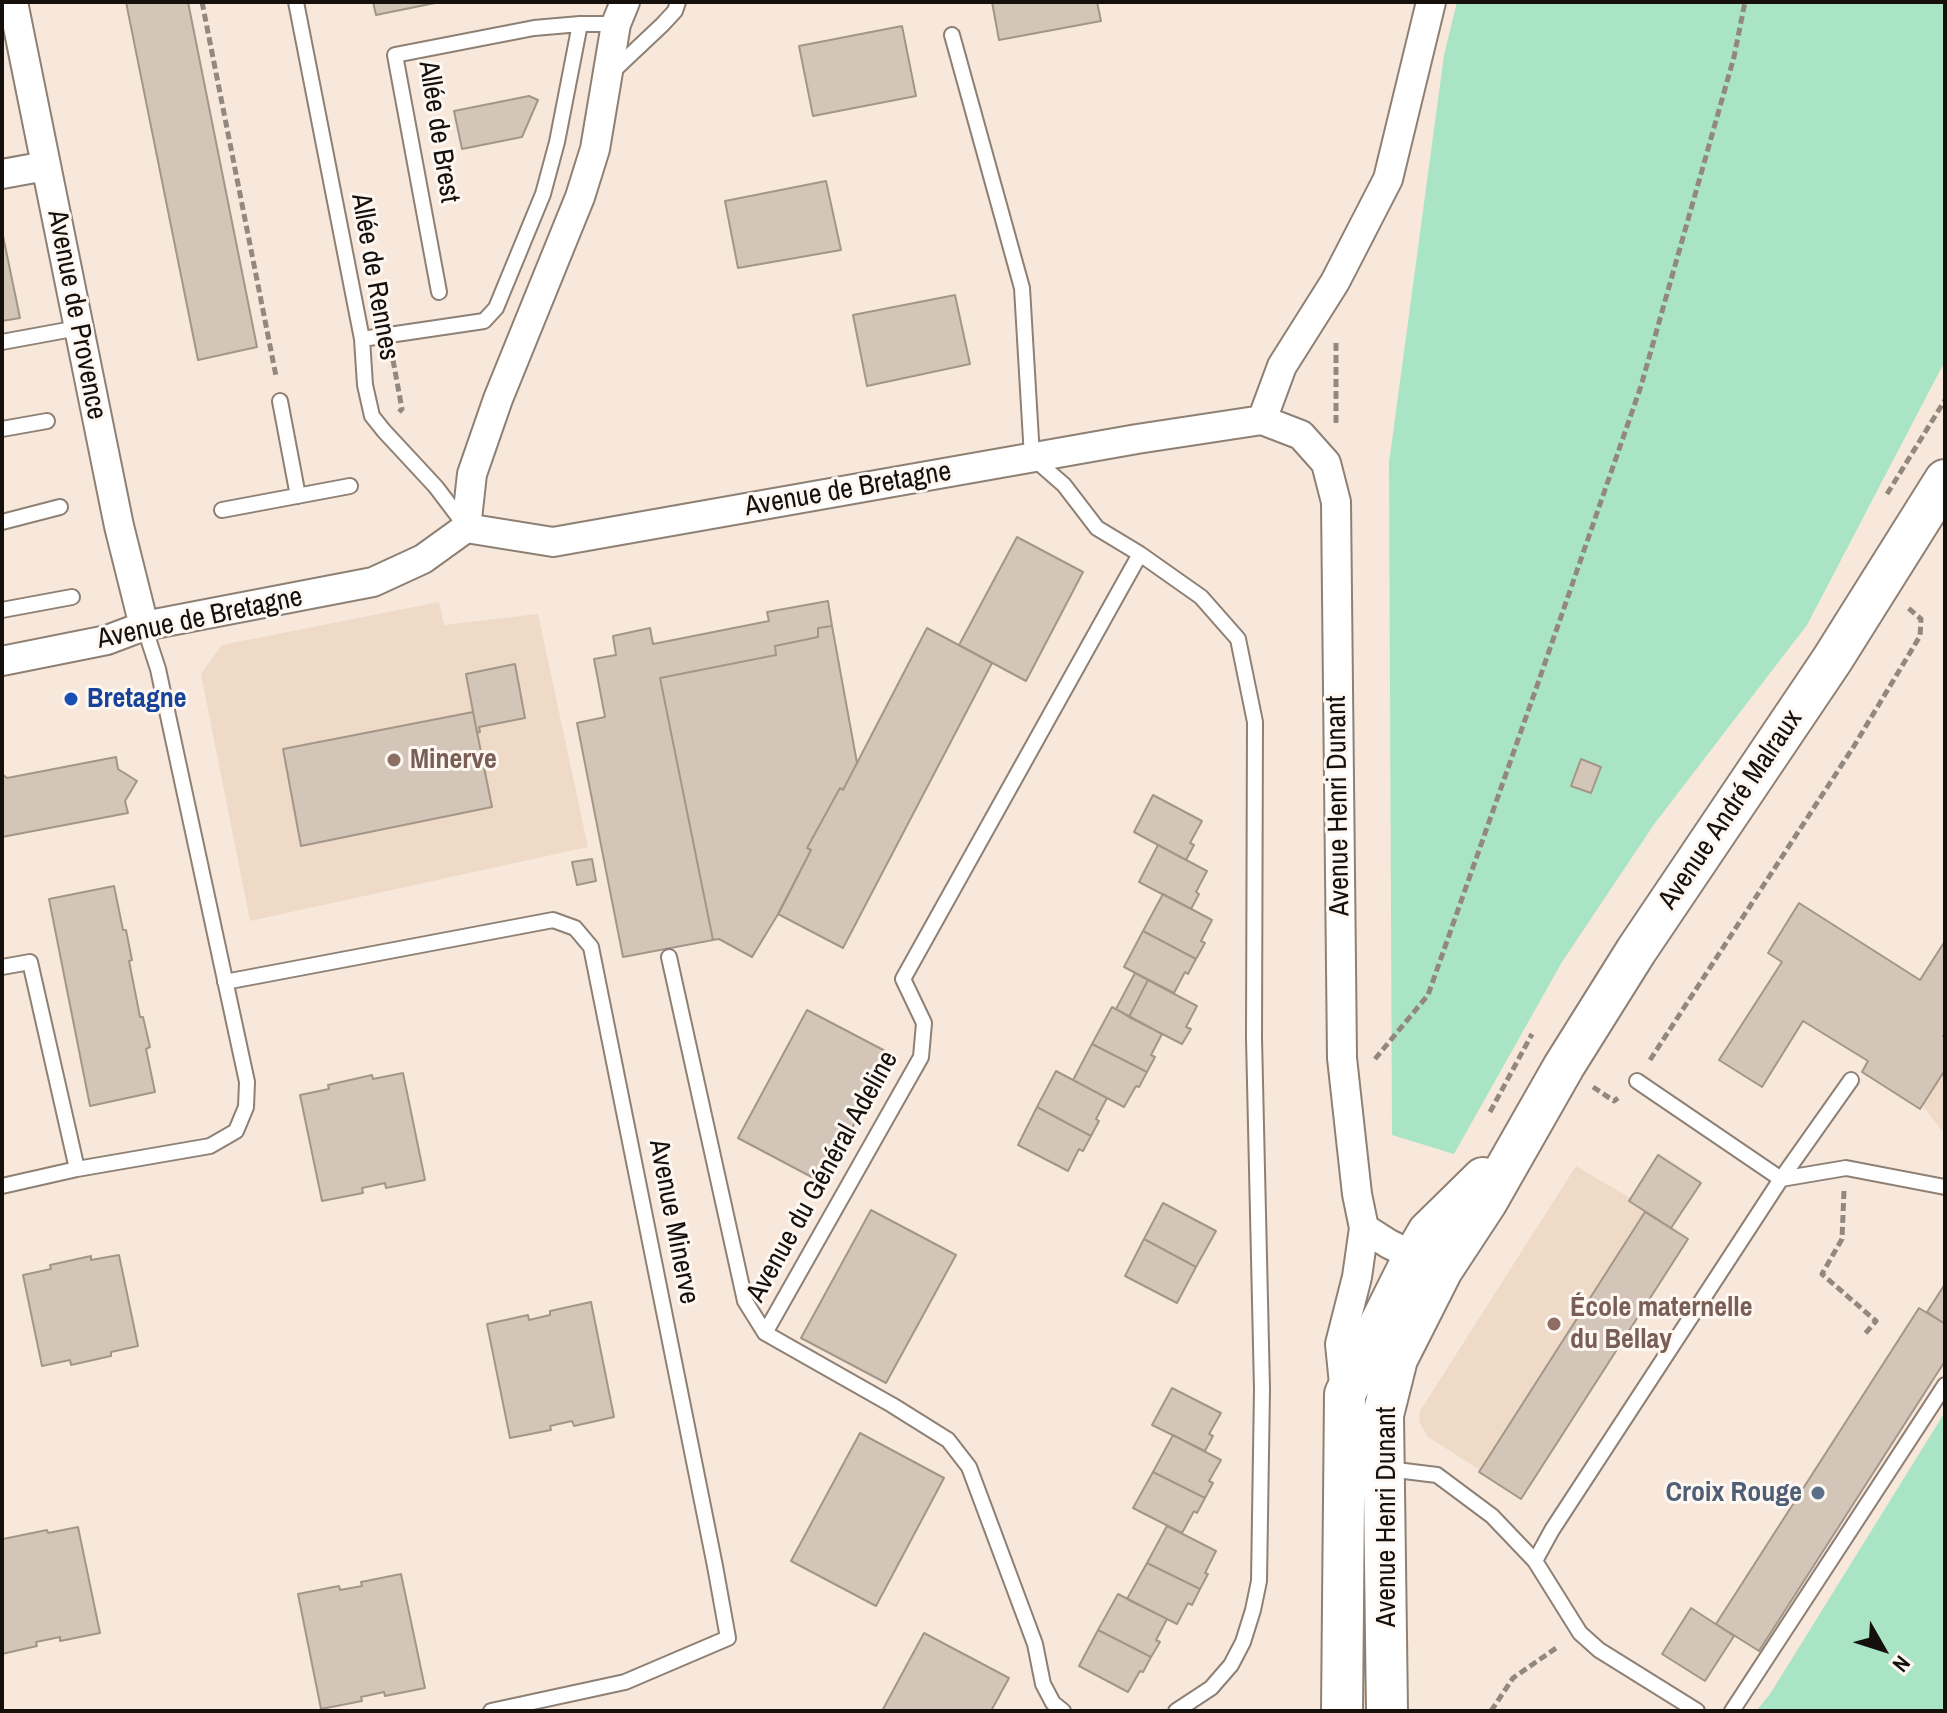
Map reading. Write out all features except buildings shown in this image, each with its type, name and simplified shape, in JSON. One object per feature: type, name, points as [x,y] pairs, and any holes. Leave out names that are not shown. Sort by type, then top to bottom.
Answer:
[{"type":"main road","name":"Avenue André Malraux","points":[[1428,1263],[1486,1203],[1564,1066],[1636,951],[1832,660],[1945,480]]},
{"type":"main road","name":"Avenue Henri Dunant","points":[[1342,1711],[1345,1394],[1428,1263]]},
{"type":"main road","name":"Avenue Henri Dunant","points":[[1387,1711],[1383,1415],[1397,1359],[1428,1263]]},
{"type":"street","name":"Avenue de Provence","points":[[13,2],[119,526],[144,626]]},
{"type":"street","points":[[1262,420],[1282,366],[1335,282],[1388,179],[1431,2]]},
{"type":"street","points":[[466,528],[472,474],[498,399],[580,197],[595,149],[620,13]]},
{"type":"street","points":[[2,174],[46,166]]},
{"type":"street","name":"Avenue Henri Dunant","points":[[1262,420],[1301,435],[1326,463],[1336,502],[1342,1058],[1357,1194],[1364,1228],[1357,1277],[1340,1344],[1345,1394]]},
{"type":"street","name":"Avenue de Bretagne","points":[[2,661],[107,640],[144,626],[373,582],[423,559],[466,528],[553,542],[1032,457],[1262,420]]},
{"type":"street","points":[[1364,1228],[1428,1263]]},
{"type":"lane","name":"Allée de Rennes","points":[[296,2],[362,339],[365,385],[372,416],[436,487],[466,528]]},
{"type":"lane","points":[[607,77],[662,25],[675,11],[678,2]]},
{"type":"lane","name":"Allée de Brest","points":[[439,292],[395,55],[534,28],[580,24],[620,13]]},
{"type":"lane","points":[[362,339],[484,321],[496,308],[543,194],[557,142],[580,24]]},
{"type":"lane","points":[[952,35],[1022,288],[1032,457],[1064,485],[1097,528],[1201,597],[1238,639],[1255,722],[1254,1038],[1262,1389],[1259,1581],[1243,1642],[1231,1665],[1211,1688],[1176,1711]]},
{"type":"lane","points":[[2,342],[78,328]]},
{"type":"lane","points":[[280,401],[298,496]]},
{"type":"lane","points":[[2,429],[47,421]]},
{"type":"lane","points":[[222,510],[350,486]]},
{"type":"lane","points":[[2,522],[60,507]]},
{"type":"lane","name":"Avenue du Général Adeline","points":[[1063,1711],[1053,1703],[1043,1684],[1035,1644],[969,1467],[948,1440],[765,1333],[921,1057],[924,1023],[903,979],[1140,554]]},
{"type":"lane","points":[[2,610],[72,597]]},
{"type":"lane","points":[[2,1186],[77,1169],[210,1146],[236,1131],[246,1107],[247,1082],[164,697],[144,626]]},
{"type":"lane","name":"Avenue Minerve","points":[[225,982],[553,920],[575,928],[591,947],[728,1638],[625,1682],[491,1711]]},
{"type":"lane","points":[[669,957],[745,1301],[765,1333]]},
{"type":"lane","points":[[2,967],[30,962],[77,1169]]},
{"type":"lane","points":[[1535,1561],[1552,1530],[1781,1179],[1851,1080]]},
{"type":"lane","points":[[1637,1081],[1781,1179],[1844,1169],[1945,1187]]},
{"type":"lane","points":[[1732,1711],[1945,1385]]},
{"type":"lane","points":[[1384,1469],[1437,1475],[1492,1516],[1535,1561],[1580,1633],[1599,1650],[1697,1711]]},
{"type":"path","points":[[202,2],[280,401]]},
{"type":"path","points":[[1346,1094],[1428,995],[1641,386],[1734,57],[1745,2]]},
{"type":"path","points":[[1335,282],[1336,439]]},
{"type":"path","points":[[1637,1081],[1854,746],[1920,636]]},
{"type":"path","points":[[1844,1169],[1842,1239],[1822,1274],[1876,1321],[1864,1335]]},
{"type":"path","points":[[1491,1711],[1513,1678],[1580,1633]]},
{"type":"shaded area","name":"Minerve","points":[[439,602],[444,625],[538,614],[588,847],[250,921],[201,674],[222,645]]},
{"type":"shaded area","points":[[1945,1067],[1945,1135],[1922,1105]]},
{"type":"shaded area","name":"École maternelle du Bellay","points":[[1659,1153],[1701,1181],[1672,1226],[1689,1238],[1522,1497],[1428,1437],[1419,1422],[1420,1411],[1576,1166],[1630,1198]]},
{"type":"green space","points":[[1457,2],[1945,2],[1945,361],[1807,625],[1655,823],[1562,962],[1454,1154],[1392,1135],[1389,463],[1444,55]]},
{"type":"green space","points":[[1945,1412],[1945,1711],[1756,1711],[1770,1694]]},
{"type":"place","name":"Bretagne","points":[[71,699]]},
{"type":"place","name":"Minerve","points":[[394,760]]},
{"type":"place","name":"École maternelle du Bellay","points":[[1554,1324]]},
{"type":"place","name":"Croix Rouge","points":[[1818,1493]]}]
